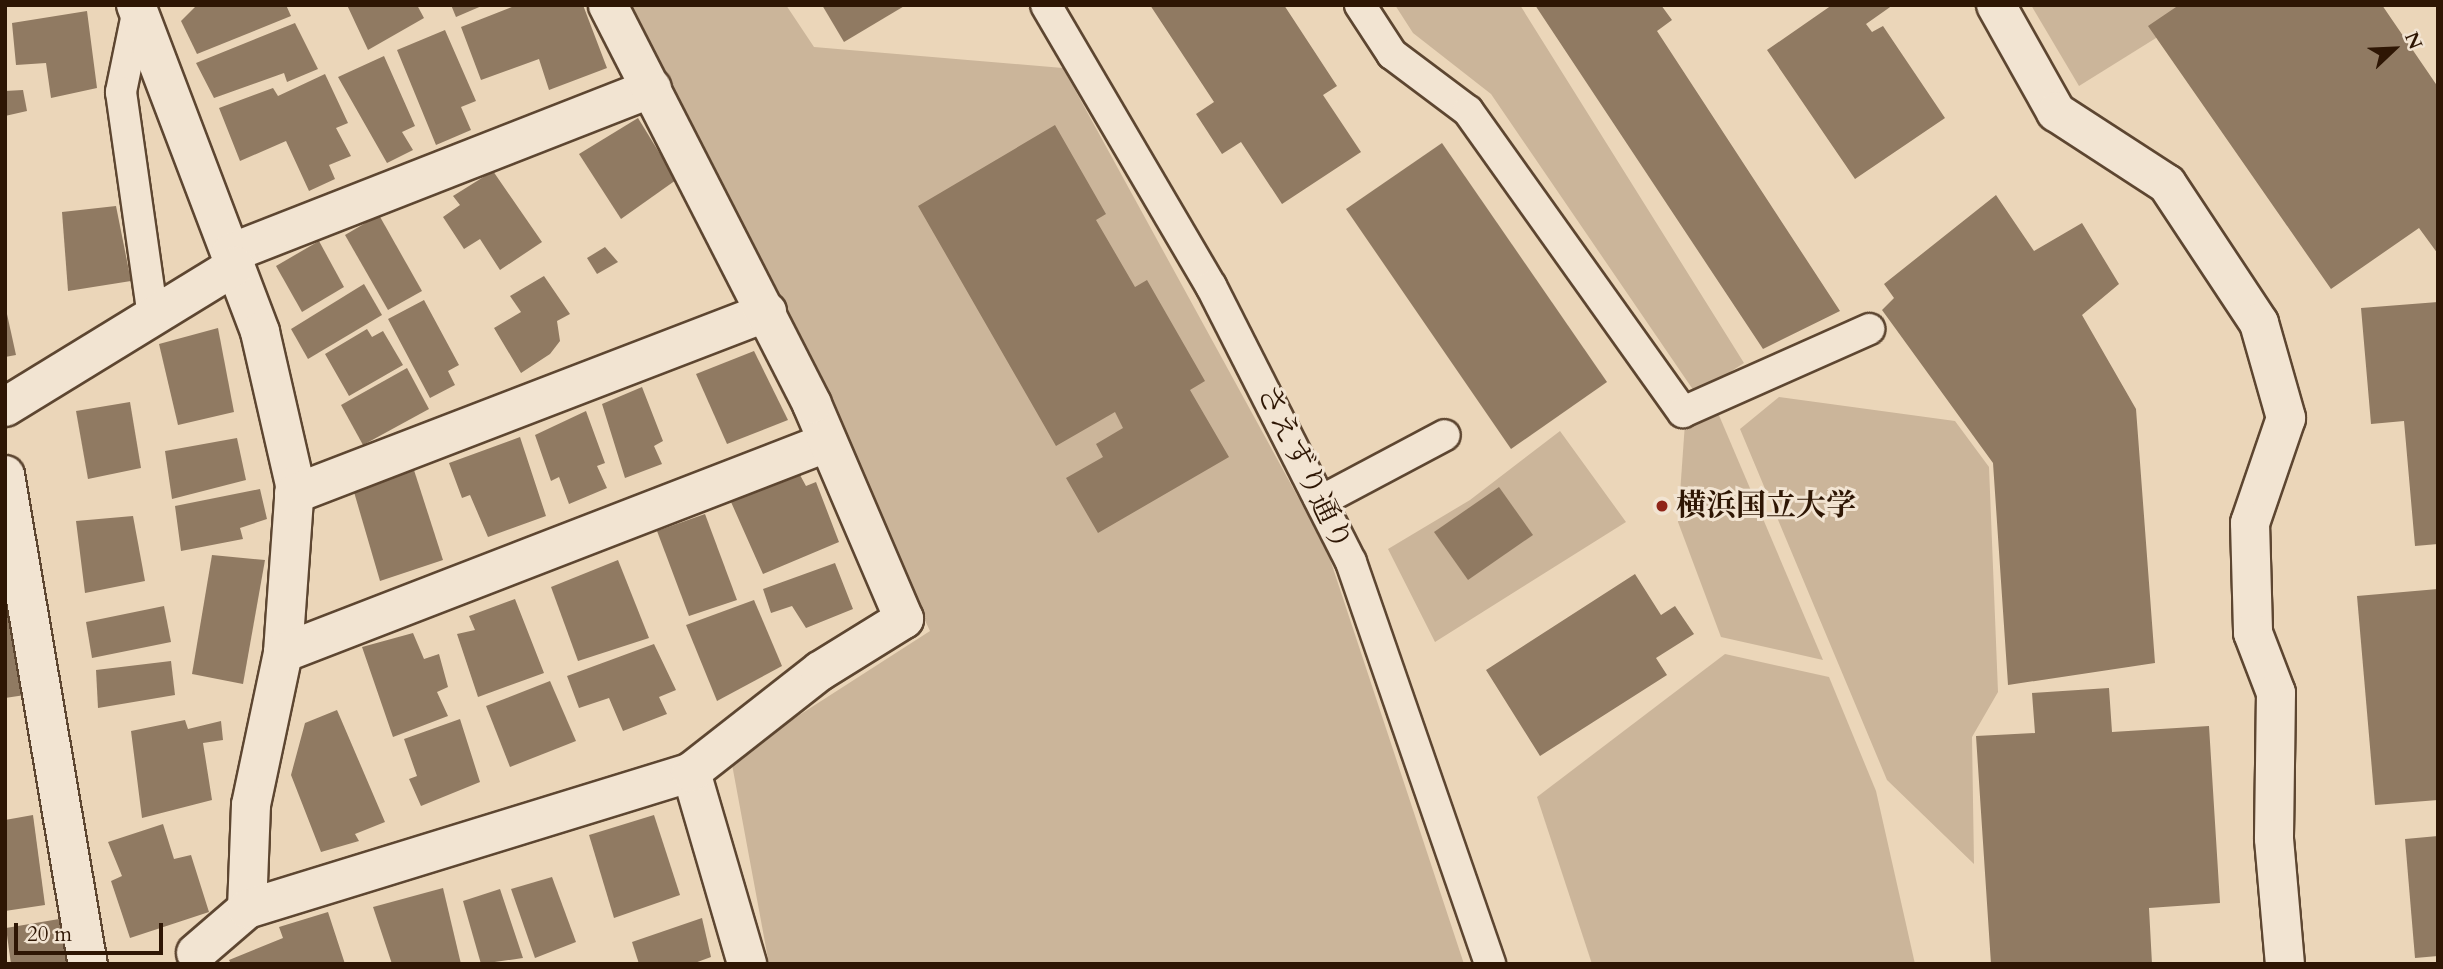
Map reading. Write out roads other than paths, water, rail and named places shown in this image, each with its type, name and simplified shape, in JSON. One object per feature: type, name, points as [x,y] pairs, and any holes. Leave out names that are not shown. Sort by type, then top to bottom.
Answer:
[{"type":"street","points":[[196,953],[247,909],[691,772],[820,671],[904,619],[828,442],[766,312],[608,5]]},
{"type":"street","points":[[1996,5],[2056,112],[2166,184],[2259,323],[2286,418],[2250,523],[2253,633],[2276,694],[2274,839],[2284,964]]},
{"type":"street","points":[[140,6],[260,332],[294,494],[283,653],[251,805],[247,909]]},
{"type":"street","points":[[5,407],[153,316],[233,259],[652,88]]},
{"type":"street","points":[[294,494],[766,312]]},
{"type":"street","points":[[283,653],[828,442]]},
{"type":"street","points":[[5,475],[88,964]]},
{"type":"street","points":[[691,772],[747,964]]},
{"type":"lane","name":"さえずり通り","points":[[1046,5],[1211,286],[1351,562],[1490,964]]},
{"type":"lane","points":[[1360,5],[1392,54],[1468,111],[1683,412],[1869,329]]},
{"type":"lane","points":[[140,6],[121,92],[153,316]]},
{"type":"lane","points":[[1321,500],[1445,435]]},
{"type":"place","name":"横浜国立大学","points":[[1662,506]]}]
